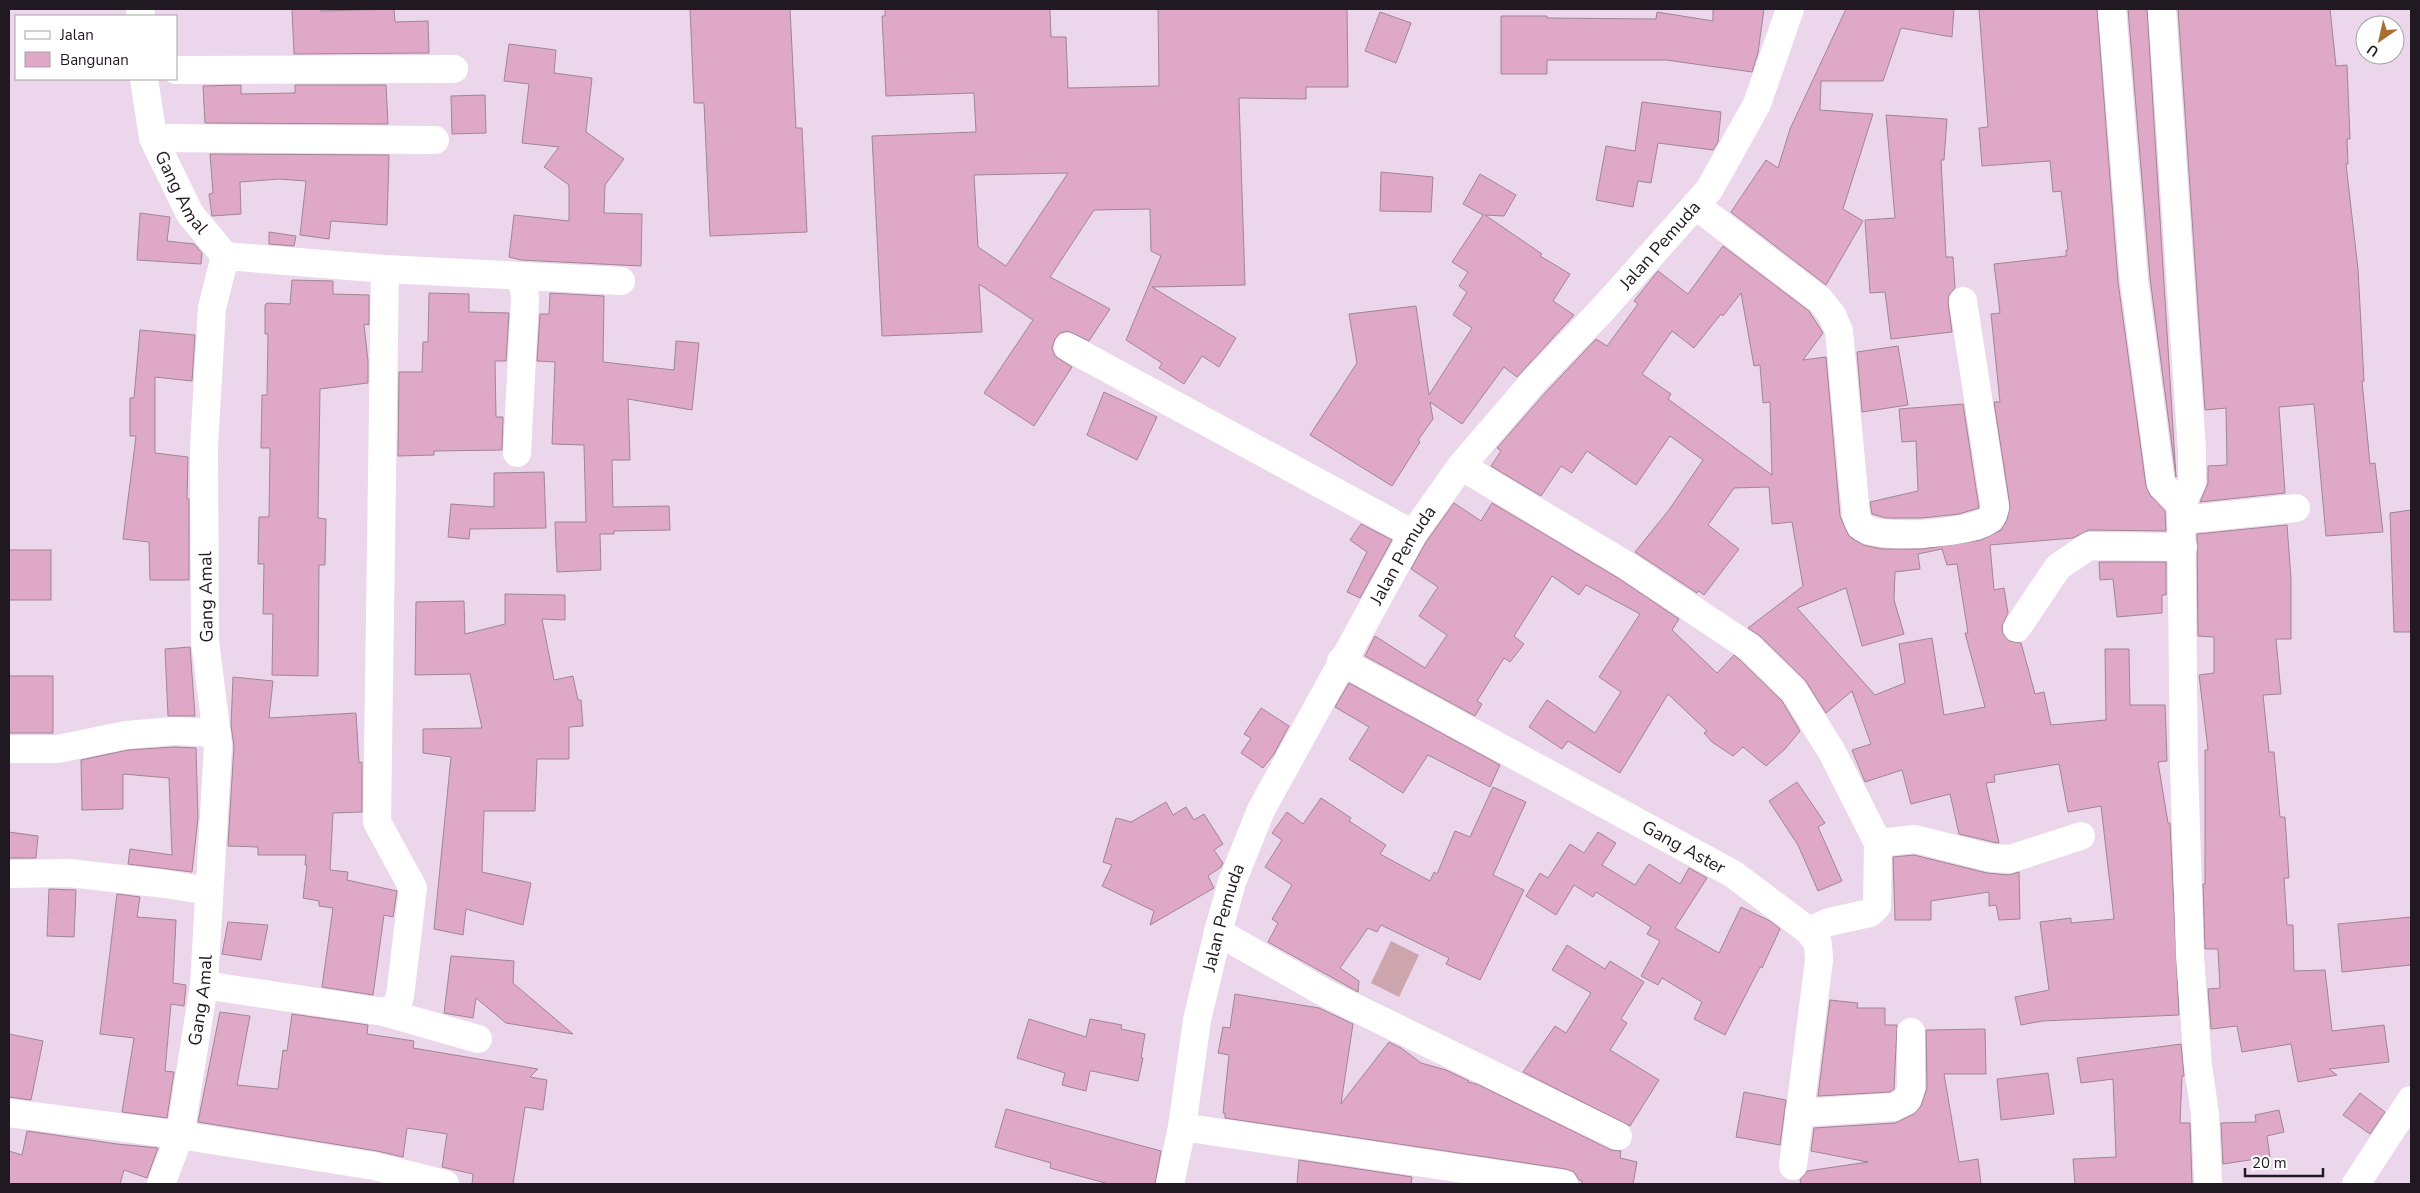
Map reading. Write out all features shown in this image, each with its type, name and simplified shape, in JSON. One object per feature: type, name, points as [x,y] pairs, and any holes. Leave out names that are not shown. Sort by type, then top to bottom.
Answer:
[{"type":"street","name":"Jalan Pemuda","points":[[1170,1184],[1182,1127],[1198,1020],[1218,932],[1232,882],[1261,810],[1412,534],[1461,466],[1534,381],[1603,308],[1709,190],[1757,104],[1790,9]]},
{"type":"street","points":[[2112,9],[2134,280],[2161,484],[2182,524]]},
{"type":"street","points":[[2162,9],[2192,450],[2192,483],[2182,524],[2184,766],[2190,956],[2198,1066],[2205,1114],[2208,1184]]},
{"type":"street","points":[[178,70],[454,69]]},
{"type":"street","name":"Gang Amal","points":[[144,80],[153,138],[190,214],[225,256],[212,308],[204,447],[205,640],[217,733],[204,985],[180,1136],[161,1184]]},
{"type":"street","points":[[153,138],[435,140]]},
{"type":"street","points":[[1695,205],[1820,300],[1832,315],[1839,332],[1856,515],[1860,525],[1875,532],[1908,534],[1970,528],[1987,521],[1992,516],[1995,508],[1963,301]]},
{"type":"street","points":[[225,256],[386,269],[621,281]]},
{"type":"street","points":[[384,1012],[396,1007],[400,996],[413,888],[377,822],[386,269]]},
{"type":"street","points":[[517,453],[525,299],[523,282],[520,276]]},
{"type":"street","points":[[1068,347],[1412,534]]},
{"type":"street","points":[[1461,466],[1626,565],[1748,647],[1794,691],[1832,752],[1878,843],[1877,906],[1870,913],[1829,922],[1809,931]]},
{"type":"street","points":[[2017,628],[2058,567],[2089,546],[2182,524],[2296,508]]},
{"type":"street","name":"Gang Aster","points":[[1341,661],[1733,874],[1809,931],[1818,944],[1819,960],[1793,1166]]},
{"type":"street","points":[[9,749],[58,749],[126,735],[174,731],[217,733]]},
{"type":"street","points":[[1878,843],[1915,839],[1991,858],[2010,858],[2081,836]]},
{"type":"street","points":[[9,874],[69,873],[166,884],[208,891]]},
{"type":"street","points":[[1218,932],[1325,993],[1618,1136]]},
{"type":"street","points":[[204,985],[384,1012],[478,1038]]},
{"type":"street","points":[[1799,1113],[1894,1107],[1908,1100],[1911,1088],[1911,1032]]},
{"type":"street","points":[[2356,1184],[2411,1100]]},
{"type":"street","points":[[9,1113],[180,1136],[374,1166],[428,1182]]},
{"type":"street","points":[[1182,1127],[1564,1184]]},
{"type":"shaded area","points":[[1391,941],[1419,955],[1399,997],[1371,983]]},
{"type":"building","points":[[292,9],[321,9],[321,11],[394,9],[395,22],[428,21],[429,53],[294,54]]},
{"type":"building","points":[[690,9],[790,9],[796,128],[802,128],[807,232],[710,236],[704,103],[694,103]]},
{"type":"building","points":[[885,9],[1050,9],[1051,37],[1066,37],[1068,88],[1159,86],[1158,9],[1347,9],[1348,87],[1306,87],[1306,99],[1239,98],[1245,285],[1152,287],[1236,338],[1219,367],[1202,356],[1184,384],[1159,368],[1162,363],[1126,340],[1161,256],[1151,251],[1150,209],[1094,210],[1050,277],[1110,309],[1089,341],[1068,331],[1060,333],[1055,339],[1052,348],[1055,356],[1072,367],[1034,426],[984,393],[1033,320],[979,284],[982,332],[882,336],[872,136],[976,132],[974,93],[886,96],[882,16],[885,16]],"holes":[[[1068,173],[1006,266],[978,247],[974,175]]]},
{"type":"building","points":[[1713,9],[1764,9],[1758,53],[1752,72],[1666,60],[1547,60],[1547,74],[1501,74],[1501,16],[1656,19],[1657,12],[1713,21]]},
{"type":"building","points":[[1846,9],[1954,9],[1952,37],[1901,28],[1883,81],[1821,81],[1820,110],[1873,114],[1843,209],[1863,221],[1826,285],[1731,212],[1766,160],[1778,168],[1790,129]]},
{"type":"building","points":[[1979,9],[2097,9],[2118,282],[2146,486],[2150,495],[2165,511],[2166,531],[2089,530],[2073,538],[1990,545],[1994,590],[2004,588],[2008,613],[2002,626],[2003,634],[2009,641],[2021,643],[2035,694],[2044,692],[2051,725],[2106,720],[2105,649],[2129,649],[2130,705],[2165,705],[2167,761],[2158,762],[2168,823],[2170,823],[2179,1015],[2042,1021],[2021,1025],[2015,997],[2049,990],[2040,922],[2071,918],[2071,923],[2114,919],[2101,806],[2068,812],[2059,764],[1994,775],[1995,782],[1986,783],[1999,843],[1959,834],[1950,794],[1911,804],[1902,770],[1865,782],[1852,750],[1871,744],[1852,691],[1826,713],[1805,680],[1760,636],[1748,628],[1803,586],[1792,522],[1772,524],[1769,487],[1734,488],[1708,525],[1739,549],[1704,595],[1699,591],[1697,593],[1635,552],[1669,510],[1703,460],[1670,436],[1636,485],[1587,451],[1572,473],[1561,466],[1541,496],[1491,466],[1501,451],[1497,448],[1596,339],[1607,346],[1638,304],[1634,301],[1658,271],[1688,294],[1723,246],[1809,311],[1823,333],[1803,360],[1826,357],[1840,516],[1849,536],[1863,545],[1882,549],[1923,549],[1981,540],[2001,530],[2007,520],[2010,506],[1994,402],[2000,402],[1991,314],[2000,313],[1994,264],[2066,256],[2066,250],[2068,250],[2061,191],[2053,192],[2050,161],[1982,166],[1979,128],[1988,127]],"holes":[[[1741,293],[1754,366],[1760,365],[1763,403],[1770,402],[1772,475],[1668,399],[1671,394],[1642,374],[1672,331],[1694,348],[1721,314],[1723,316]],[[1942,549],[1947,565],[1957,564],[1968,633],[1965,633],[1985,707],[1944,715],[1932,638],[1899,644],[1905,683],[1875,695],[1797,608],[1846,588],[1862,646],[1904,634],[1894,600],[1895,572],[1920,569],[1918,554]]]},
{"type":"building","points":[[2128,9],[2147,9],[2176,477],[2150,278]]},
{"type":"building","points":[[2178,9],[2330,9],[2336,66],[2347,65],[2350,139],[2347,139],[2348,164],[2346,164],[2358,269],[2364,381],[2362,381],[2370,464],[2375,463],[2383,532],[2326,536],[2314,404],[2279,407],[2285,493],[2200,502],[2208,483],[2208,466],[2227,465],[2226,408],[2205,410]]},
{"type":"building","points":[[1380,12],[1411,23],[1396,63],[1365,51]]},
{"type":"building","points":[[509,44],[556,50],[554,73],[592,78],[586,132],[624,159],[605,185],[604,213],[642,214],[641,266],[521,260],[509,257],[514,215],[569,221],[569,185],[544,167],[559,147],[522,143],[529,84],[504,81]]},
{"type":"building","points":[[241,85],[241,94],[295,93],[295,85],[386,85],[388,124],[205,123],[203,86]]},
{"type":"building","points":[[485,95],[486,133],[452,134],[451,96]]},
{"type":"building","points":[[1642,102],[1721,112],[1718,142],[1713,150],[1658,143],[1651,183],[1638,181],[1633,207],[1596,200],[1606,146],[1635,151]]},
{"type":"building","points":[[1886,115],[1947,119],[1944,160],[1941,160],[1946,257],[1953,257],[1955,288],[1949,295],[1948,303],[1952,332],[1891,339],[1885,292],[1870,293],[1865,220],[1895,218]]},
{"type":"building","points":[[210,154],[389,155],[387,225],[331,221],[329,239],[300,235],[306,181],[279,179],[240,182],[241,214],[212,216],[209,194],[213,193]]},
{"type":"building","points":[[1381,172],[1433,177],[1431,212],[1380,211]]},
{"type":"building","points":[[1480,174],[1516,195],[1504,216],[1485,215],[1542,254],[1540,256],[1570,274],[1553,301],[1574,315],[1517,377],[1504,367],[1462,424],[1430,402],[1433,419],[1418,440],[1420,442],[1392,486],[1310,435],[1357,363],[1349,314],[1416,306],[1429,395],[1472,328],[1453,315],[1467,292],[1459,286],[1468,272],[1452,262],[1483,215],[1463,204]]},
{"type":"building","points":[[140,213],[170,217],[167,241],[194,244],[202,253],[201,264],[137,260]]},
{"type":"building","points":[[269,232],[296,236],[294,246],[269,244]]},
{"type":"building","points":[[292,280],[333,281],[333,294],[369,295],[369,325],[364,324],[368,383],[320,389],[318,518],[326,519],[325,565],[319,565],[318,676],[272,675],[273,614],[263,614],[264,564],[258,564],[259,517],[269,517],[270,448],[261,448],[262,395],[267,395],[268,334],[265,334],[265,305],[267,303],[290,304]]},
{"type":"building","points":[[429,293],[469,294],[469,312],[509,313],[506,361],[495,361],[496,417],[503,417],[502,450],[434,451],[434,455],[398,456],[399,372],[422,372],[423,342],[428,342]]},
{"type":"building","points":[[550,293],[604,296],[603,362],[674,370],[676,341],[699,343],[692,410],[628,399],[630,460],[612,460],[613,507],[669,506],[670,530],[614,531],[614,534],[600,534],[601,570],[557,572],[555,522],[586,522],[584,445],[552,444],[555,362],[537,361],[540,314],[549,314]]},
{"type":"building","points":[[140,330],[195,335],[192,381],[155,377],[155,453],[188,457],[189,580],[150,580],[149,542],[123,539],[136,436],[130,436],[130,398],[134,398]]},
{"type":"building","points":[[1898,346],[1908,405],[1862,412],[1857,352]]},
{"type":"building","points":[[1104,392],[1157,417],[1137,460],[1087,435]]},
{"type":"building","points":[[1963,404],[1979,508],[1959,514],[1922,518],[1886,518],[1872,514],[1870,502],[1918,491],[1916,441],[1902,442],[1899,409]]},
{"type":"building","points":[[544,472],[546,528],[470,529],[469,539],[448,537],[451,504],[494,507],[494,473]]},
{"type":"building","points":[[1454,503],[1481,521],[1492,503],[1618,578],[1679,619],[1672,630],[1717,673],[1734,655],[1739,659],[1782,701],[1800,731],[1785,749],[1766,766],[1743,747],[1733,756],[1712,742],[1704,733],[1707,731],[1668,694],[1620,773],[1568,741],[1562,749],[1529,727],[1547,700],[1595,733],[1621,692],[1599,677],[1640,614],[1586,585],[1579,595],[1552,576],[1514,636],[1524,644],[1510,662],[1504,658],[1477,701],[1482,704],[1475,716],[1365,656],[1375,636],[1425,668],[1447,635],[1419,616],[1438,587],[1411,569],[1426,542]]},
{"type":"building","points":[[2411,510],[2411,632],[2394,632],[2390,513]]},
{"type":"building","points":[[1361,524],[1392,540],[1360,598],[1347,592],[1367,552],[1350,540]]},
{"type":"building","points":[[2287,525],[2291,579],[2291,639],[2276,639],[2281,694],[2263,695],[2269,752],[2274,752],[2280,817],[2285,817],[2289,878],[2284,878],[2287,925],[2293,925],[2294,971],[2325,970],[2332,1031],[2384,1025],[2389,1062],[2329,1069],[2337,1075],[2298,1082],[2291,1044],[2242,1052],[2237,1026],[2211,1029],[2208,989],[2220,988],[2218,949],[2205,949],[2203,884],[2205,884],[2205,750],[2208,750],[2199,675],[2214,673],[2214,637],[2198,636],[2197,534]]},
{"type":"building","points":[[9,550],[51,550],[51,600],[9,600]]},
{"type":"building","points":[[2099,562],[2166,562],[2166,595],[2162,595],[2162,613],[2117,617],[2113,579],[2100,580]]},
{"type":"building","points":[[505,594],[565,595],[565,620],[542,619],[554,680],[573,676],[578,700],[581,700],[583,726],[569,727],[569,759],[537,759],[535,811],[484,811],[482,872],[531,883],[523,925],[466,909],[463,935],[434,929],[451,757],[423,753],[423,729],[482,728],[470,674],[415,675],[416,602],[464,601],[465,634],[505,624]]},
{"type":"building","points":[[190,647],[195,716],[168,716],[165,649]]},
{"type":"building","points":[[9,676],[53,676],[53,733],[9,733]]},
{"type":"building","points":[[233,677],[273,681],[269,718],[356,713],[359,763],[362,762],[362,812],[333,813],[330,870],[348,872],[347,880],[397,891],[393,917],[384,915],[373,995],[322,987],[333,908],[319,906],[319,901],[303,898],[307,865],[305,865],[306,855],[258,855],[258,847],[228,846],[234,746],[231,726]]},
{"type":"building","points":[[1349,683],[1500,765],[1490,787],[1428,755],[1403,793],[1349,759],[1369,727],[1335,707]]},
{"type":"building","points":[[1261,708],[1289,726],[1274,754],[1263,768],[1241,753],[1251,738],[1244,734]]},
{"type":"building","points":[[174,747],[196,748],[198,818],[192,872],[128,864],[130,849],[172,855],[169,778],[123,774],[123,809],[82,810],[81,760],[128,750]]},
{"type":"building","points":[[1797,782],[1825,823],[1818,827],[1842,881],[1818,891],[1798,845],[1769,801]]},
{"type":"building","points":[[1493,787],[1526,802],[1493,875],[1524,890],[1480,980],[1446,964],[1449,958],[1381,925],[1377,932],[1368,928],[1340,968],[1359,981],[1358,992],[1268,942],[1278,923],[1272,919],[1292,885],[1265,867],[1282,840],[1272,833],[1287,812],[1303,824],[1321,798],[1351,818],[1349,821],[1386,845],[1380,854],[1430,881],[1434,872],[1437,874],[1455,831],[1470,837]]},
{"type":"building","points":[[1166,802],[1173,815],[1186,807],[1194,820],[1204,814],[1223,844],[1214,850],[1223,863],[1221,867],[1208,876],[1214,888],[1150,925],[1154,911],[1102,886],[1112,865],[1103,862],[1116,818],[1131,822]]},
{"type":"building","points":[[9,832],[38,836],[36,858],[9,858]]},
{"type":"building","points":[[1598,832],[1616,843],[1602,865],[1635,885],[1649,864],[1680,884],[1689,868],[1707,878],[1675,928],[1719,953],[1741,907],[1770,921],[1780,929],[1762,968],[1760,967],[1725,1035],[1694,1019],[1702,1002],[1662,978],[1658,985],[1641,976],[1660,941],[1647,934],[1651,927],[1596,892],[1593,897],[1574,885],[1556,915],[1526,896],[1540,873],[1548,878],[1570,844],[1584,853]]},
{"type":"building","points":[[1914,855],[1987,873],[2009,875],[2019,872],[2020,919],[1999,920],[1996,905],[1989,906],[1989,892],[1931,901],[1931,920],[1895,920],[1893,857]]},
{"type":"building","points":[[49,889],[76,890],[74,937],[47,936]]},
{"type":"building","points":[[117,894],[140,897],[137,917],[176,920],[173,983],[186,985],[184,1006],[171,1004],[165,1071],[174,1072],[167,1118],[122,1112],[134,1038],[100,1034]]},
{"type":"building","points":[[2411,917],[2411,965],[2342,972],[2338,924]]},
{"type":"building","points":[[228,922],[268,925],[261,960],[222,954]]},
{"type":"building","points":[[1567,945],[1605,969],[1610,961],[1644,982],[1621,1019],[1627,1023],[1610,1050],[1659,1080],[1630,1126],[1523,1072],[1555,1026],[1566,1033],[1591,993],[1552,970]]},
{"type":"building","points":[[451,956],[514,961],[513,983],[573,1034],[506,1023],[476,998],[473,1018],[444,1013]]},
{"type":"building","points":[[1235,994],[1319,1008],[1353,1024],[1341,1104],[1389,1042],[1401,1048],[1421,1063],[1446,1070],[1611,1150],[1621,1151],[1620,1158],[1637,1162],[1633,1184],[1582,1184],[1582,1181],[1579,1180],[1574,1172],[1566,1169],[1225,1118],[1225,1113],[1223,1113],[1229,1055],[1218,1053],[1223,1027],[1230,1028]]},
{"type":"building","points":[[1830,1000],[1858,1003],[1857,1008],[1885,1008],[1885,1025],[1897,1025],[1894,1089],[1890,1092],[1818,1096]]},
{"type":"building","points":[[220,1012],[250,1016],[237,1085],[278,1089],[283,1050],[287,1051],[292,1014],[368,1025],[367,1034],[414,1041],[413,1048],[538,1069],[530,1077],[547,1080],[543,1110],[525,1107],[513,1184],[472,1184],[473,1174],[442,1167],[447,1134],[407,1128],[403,1157],[377,1151],[198,1122]]},
{"type":"building","points":[[1029,1019],[1086,1037],[1090,1019],[1122,1025],[1121,1029],[1145,1034],[1141,1058],[1143,1058],[1138,1081],[1090,1071],[1086,1091],[1062,1085],[1065,1073],[1017,1058]]},
{"type":"building","points":[[1985,1029],[1986,1074],[1944,1074],[1959,1162],[1978,1159],[1981,1184],[1801,1184],[1800,1180],[1807,1171],[1868,1162],[1811,1151],[1814,1128],[1895,1123],[1914,1114],[1921,1106],[1927,1088],[1926,1030]]},
{"type":"building","points":[[9,1034],[43,1041],[31,1100],[9,1097]]},
{"type":"building","points":[[2181,1044],[2184,1076],[2182,1076],[2180,1123],[2190,1123],[2192,1184],[2075,1184],[2073,1159],[2116,1157],[2113,1079],[2081,1083],[2077,1058]]},
{"type":"building","points":[[2048,1073],[2054,1114],[2001,1120],[1997,1079]]},
{"type":"building","points":[[1744,1092],[1786,1100],[1780,1145],[1736,1137]]},
{"type":"building","points":[[2360,1093],[2385,1112],[2370,1134],[2343,1115]]},
{"type":"building","points":[[1006,1109],[1161,1151],[1155,1184],[1109,1184],[1050,1168],[1051,1163],[995,1147]]},
{"type":"building","points":[[2279,1110],[2284,1132],[2267,1136],[2270,1157],[2223,1164],[2221,1123],[2256,1122],[2255,1115]]},
{"type":"building","points":[[27,1131],[158,1148],[147,1178],[124,1170],[120,1184],[9,1184],[9,1151],[22,1155]]},
{"type":"building","points":[[1299,1160],[1412,1177],[1411,1184],[1297,1184]]}]
